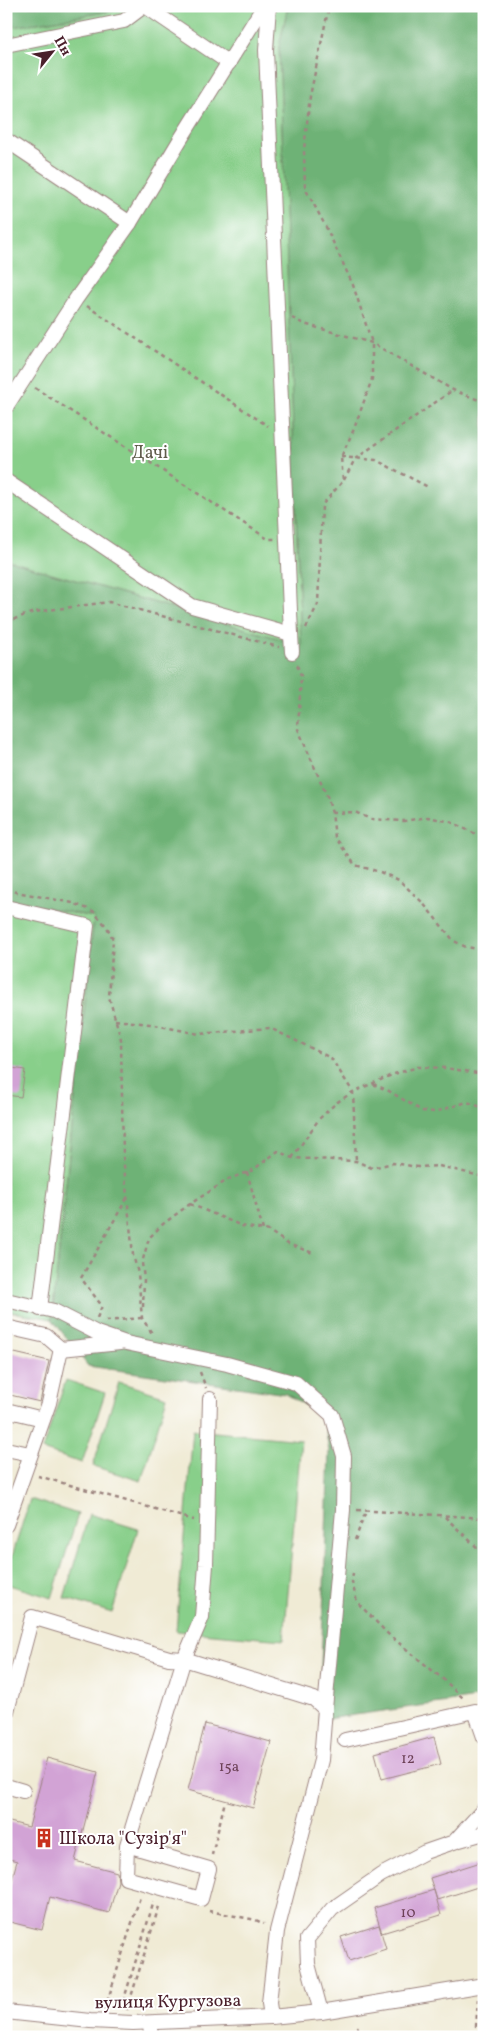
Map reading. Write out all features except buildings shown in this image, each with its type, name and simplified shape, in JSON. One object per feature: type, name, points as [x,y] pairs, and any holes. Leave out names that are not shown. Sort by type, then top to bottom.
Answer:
[{"type":"street","points":[[6,45],[124,20],[144,6],[229,63]]},
{"type":"street","points":[[6,406],[76,298],[130,223],[264,6]]},
{"type":"street","points":[[269,6],[266,50],[292,652]]},
{"type":"street","points":[[6,140],[130,223]]},
{"type":"street","points":[[6,481],[192,606],[291,634]]},
{"type":"street","points":[[6,907],[87,926],[40,1309]]},
{"type":"street","points":[[6,1300],[91,1324],[126,1343]]},
{"type":"street","points":[[6,1327],[46,1336],[61,1349],[126,1343],[227,1364],[296,1384],[332,1415],[344,1456],[343,1510],[321,1760],[283,1904],[268,2003],[271,2017]]},
{"type":"street","points":[[6,1525],[43,1419],[61,1349]]},
{"type":"street","points":[[127,1845],[209,1869],[202,1899],[126,1878],[127,1845],[184,1659],[202,1617],[207,1523],[210,1399]]},
{"type":"street","points":[[6,1410],[43,1419]]},
{"type":"street","points":[[6,1449],[30,1454]]},
{"type":"street","points":[[6,1715],[32,1617],[169,1658],[184,1659],[314,1699],[325,1709]]},
{"type":"street","points":[[345,1740],[475,1711],[484,1737]]},
{"type":"street","points":[[6,1786],[23,1791]]},
{"type":"street","points":[[454,1842],[484,1810]]},
{"type":"street","points":[[321,2012],[308,1964],[307,1939],[332,1909],[381,1874],[425,1852],[484,1833]]},
{"type":"street","name":"вулиця Кургузова","points":[[6,2012],[101,2021],[122,2016],[150,2022],[271,2017],[321,2012],[482,1985]]},
{"type":"street","points":[[150,2022],[151,2037]]},
{"type":"path","points":[[76,298],[283,436]]},
{"type":"path","points":[[304,324],[372,343],[452,390],[484,402]]},
{"type":"path","points":[[23,381],[268,539],[287,539]]},
{"type":"path","points":[[343,481],[354,458],[452,390]]},
{"type":"path","points":[[341,457],[376,460],[430,488]]},
{"type":"path","points":[[292,652],[301,676],[298,728],[328,796],[335,837],[355,865],[380,872],[398,880],[422,902],[454,941],[466,947],[484,950]]},
{"type":"path","points":[[332,813],[354,812],[370,819],[404,821],[428,817],[451,822],[484,838]]},
{"type":"path","points":[[6,890],[73,903],[93,911],[102,920],[113,939],[109,997],[121,1039],[123,1156],[133,1255],[138,1272],[142,1318],[164,1350]]},
{"type":"path","points":[[115,1020],[150,1024],[198,1034],[270,1028],[331,1058],[353,1092],[356,1161]]},
{"type":"path","points":[[292,1158],[319,1119],[336,1103],[353,1092],[394,1074],[418,1067],[445,1068],[484,1074]]},
{"type":"path","points":[[373,1084],[389,1091],[422,1111],[435,1112],[467,1102],[484,1108]]},
{"type":"path","points":[[142,1318],[144,1279],[142,1263],[149,1238],[163,1224],[190,1204],[229,1179],[264,1163],[278,1151],[292,1158],[356,1161],[372,1168],[393,1164],[418,1167],[438,1166],[484,1177]]},
{"type":"path","points":[[247,1172],[263,1230]]},
{"type":"path","points":[[91,1324],[102,1306],[81,1278],[128,1197]]},
{"type":"path","points":[[190,1204],[242,1226],[269,1231],[288,1244],[313,1253]]},
{"type":"path","points":[[91,1324],[142,1318]]},
{"type":"path","points":[[195,1357],[210,1399]]},
{"type":"path","points":[[34,1475],[207,1523]]},
{"type":"path","points":[[343,1510],[484,1518]]},
{"type":"path","points":[[354,1542],[366,1511]]},
{"type":"path","points":[[444,1516],[484,1554]]},
{"type":"path","points":[[353,1572],[352,1582],[357,1602],[388,1634],[444,1680],[475,1711]]},
{"type":"path","points":[[209,1869],[224,1800]]},
{"type":"path","points":[[122,2016],[156,1887]]},
{"type":"path","points":[[122,2016],[156,1887]]},
{"type":"path","points":[[101,2021],[156,1887]]},
{"type":"path","points":[[480,2037],[476,2026],[482,1985]]},
{"type":"path","points":[[357,2026],[361,2037]]},
{"type":"green space","points":[[6,6],[125,6],[125,9],[6,28]]},
{"type":"green space","name":"Дачі","points":[[125,6],[288,6],[279,47],[301,645],[6,560],[6,28],[125,9]]},
{"type":"green space","points":[[288,6],[484,6],[484,1697],[319,1720],[329,1451],[323,1415],[286,1394],[88,1366],[52,1319],[94,917],[6,900],[6,560],[301,645],[279,47]]},
{"type":"green space","points":[[6,900],[94,917],[52,1319],[6,1311]]},
{"type":"green space","points":[[66,1380],[105,1393],[82,1463],[42,1450]]},
{"type":"green space","points":[[119,1382],[167,1397],[141,1481],[93,1466]]},
{"type":"green space","points":[[193,1430],[301,1440],[284,1640],[176,1631]]},
{"type":"green space","points":[[30,1499],[78,1514],[52,1598],[6,1584],[6,1576]]},
{"type":"green space","points":[[89,1514],[138,1529],[112,1613],[64,1598]]},
{"type":"place","name":"Школа \"Сузір'я\"","points":[[44,1838]]}]
